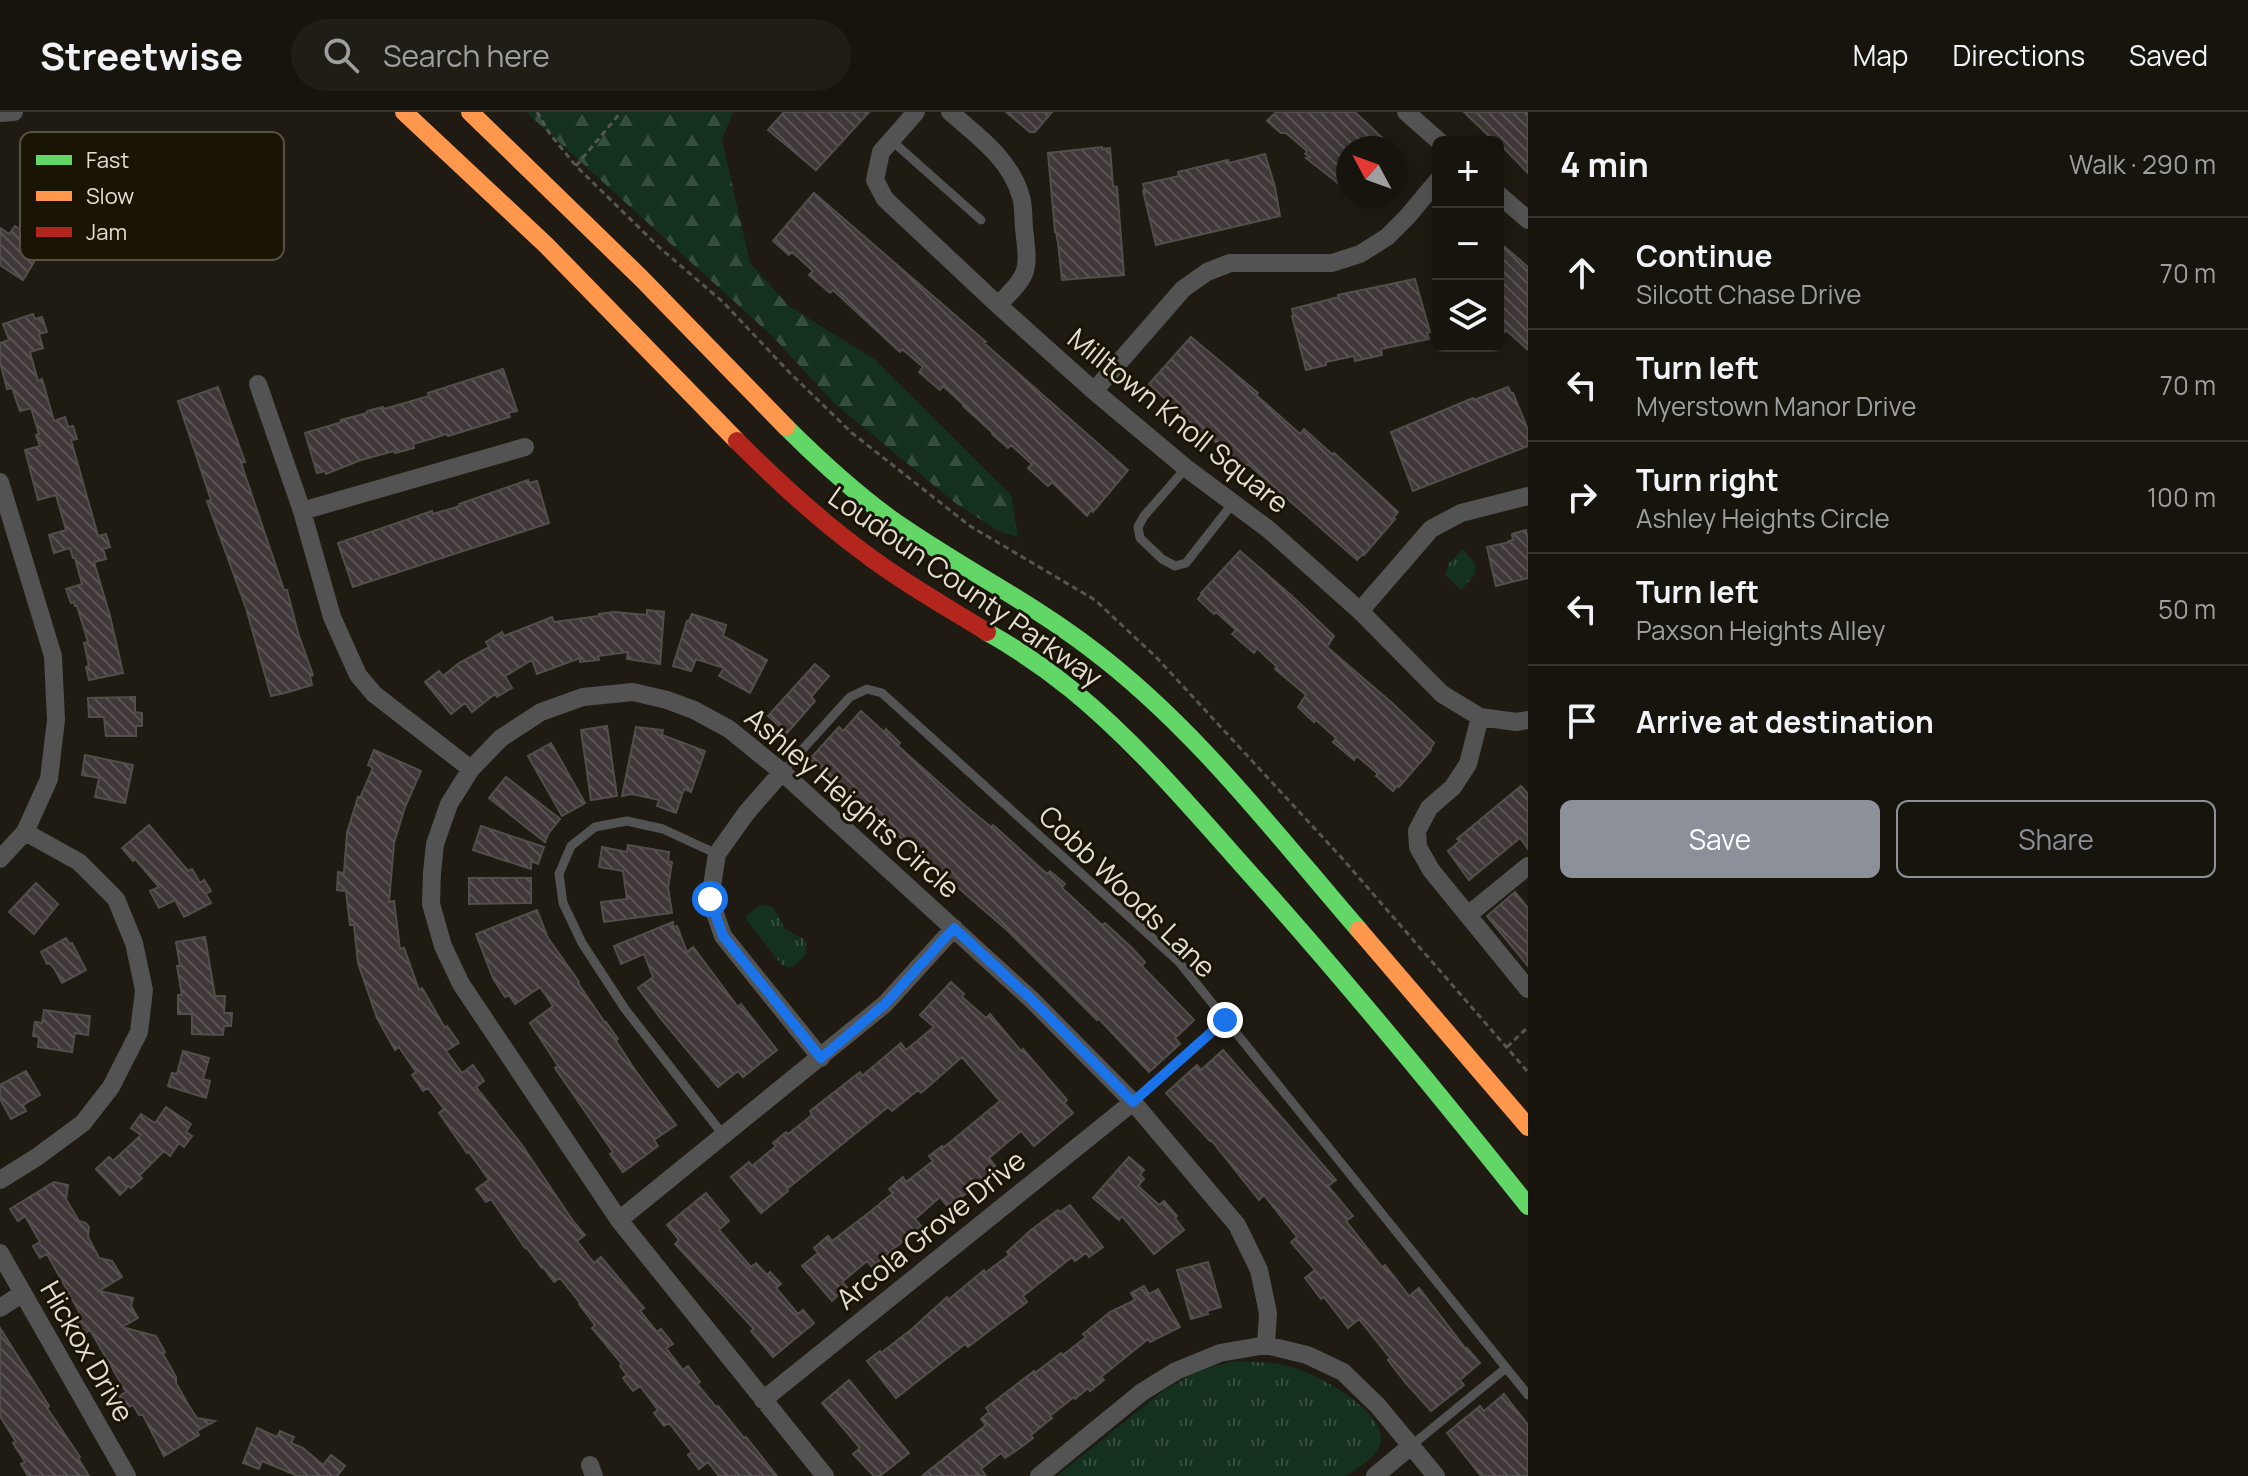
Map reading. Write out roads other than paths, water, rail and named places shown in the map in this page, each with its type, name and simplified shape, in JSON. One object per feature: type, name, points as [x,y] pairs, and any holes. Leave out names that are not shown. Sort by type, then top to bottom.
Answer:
[{"type":"main road","name":"Loudoun County Parkway","points":[[404,112],[546,245],[811,512],[847,542],[890,571],[1045,669],[1127,740],[1322,953],[1528,1206]]},
{"type":"main road","name":"Loudoun County Parkway","points":[[470,112],[603,239],[802,443],[859,494],[895,522],[1043,613],[1124,676],[1175,725],[1265,822],[1528,1127]]},
{"type":"street","points":[[0,113],[14,112]]},
{"type":"street","name":"Milltown Knoll Square","points":[[916,112],[881,152],[875,180],[885,199],[1094,391],[1186,468],[1268,529],[1360,611],[1442,694],[1480,717],[1516,722],[1528,720]]},
{"type":"street","points":[[950,112],[992,149],[1011,173],[1021,198],[1028,264],[1021,282],[998,305]]},
{"type":"street","points":[[1406,112],[1433,136]]},
{"type":"street","points":[[1094,391],[1183,289],[1207,272],[1230,263],[1332,263],[1360,254],[1387,237],[1432,187]]},
{"type":"street","points":[[1504,199],[1528,220]]},
{"type":"street","points":[[258,384],[302,511],[332,617],[358,675],[374,694],[471,769]]},
{"type":"street","points":[[302,511],[525,447]]},
{"type":"street","points":[[0,482],[53,656],[56,720],[49,779],[25,832],[0,859]]},
{"type":"street","points":[[1360,611],[1431,529],[1461,513],[1528,496]]},
{"type":"street","name":"Ashley Heights Circle","points":[[825,1476],[619,1220],[461,984],[443,946],[431,904],[435,844],[449,804],[471,769],[501,738],[541,712],[583,697],[633,692],[694,710],[729,729],[782,772],[1032,1000],[1133,1102],[1237,1225],[1259,1270],[1268,1313],[1266,1345]]},
{"type":"street","points":[[1480,717],[1468,764],[1453,787],[1429,808],[1417,831],[1418,847],[1431,870],[1528,989]]},
{"type":"street","points":[[782,772],[747,812],[717,854],[710,899],[723,936],[821,1058]]},
{"type":"street","points":[[0,1180],[83,1123],[111,1087],[139,1032],[144,990],[134,943],[116,899],[79,862],[25,832]]},
{"type":"street","points":[[1468,915],[1528,866]]},
{"type":"street","points":[[619,1220],[885,1004],[954,928]]},
{"type":"street","name":"Arcola Grove Drive","points":[[763,1400],[1133,1102]]},
{"type":"street","name":"Hickox Drive","points":[[0,1253],[127,1476]]},
{"type":"street","points":[[0,1308],[23,1293]]},
{"type":"street","points":[[1039,1476],[1142,1392],[1176,1371],[1220,1353],[1266,1345],[1307,1355],[1343,1372],[1378,1406],[1436,1476]]},
{"type":"street","points":[[1375,1476],[1412,1445]]},
{"type":"lane","points":[[891,140],[981,220]]},
{"type":"lane","points":[[1186,468],[1138,527],[1140,538],[1162,559],[1175,566],[1186,563],[1233,503]]},
{"type":"lane","name":"Cobb Woods Lane","points":[[782,772],[850,697],[867,689],[882,693],[1179,962],[1528,1395]]},
{"type":"lane","points":[[717,854],[663,829],[627,821],[595,827],[571,846],[559,874],[563,903],[582,943],[625,1009],[724,1136]]},
{"type":"lane","points":[[1133,1102],[1225,1020]]},
{"type":"lane","points":[[1412,1445],[1506,1368]]}]
